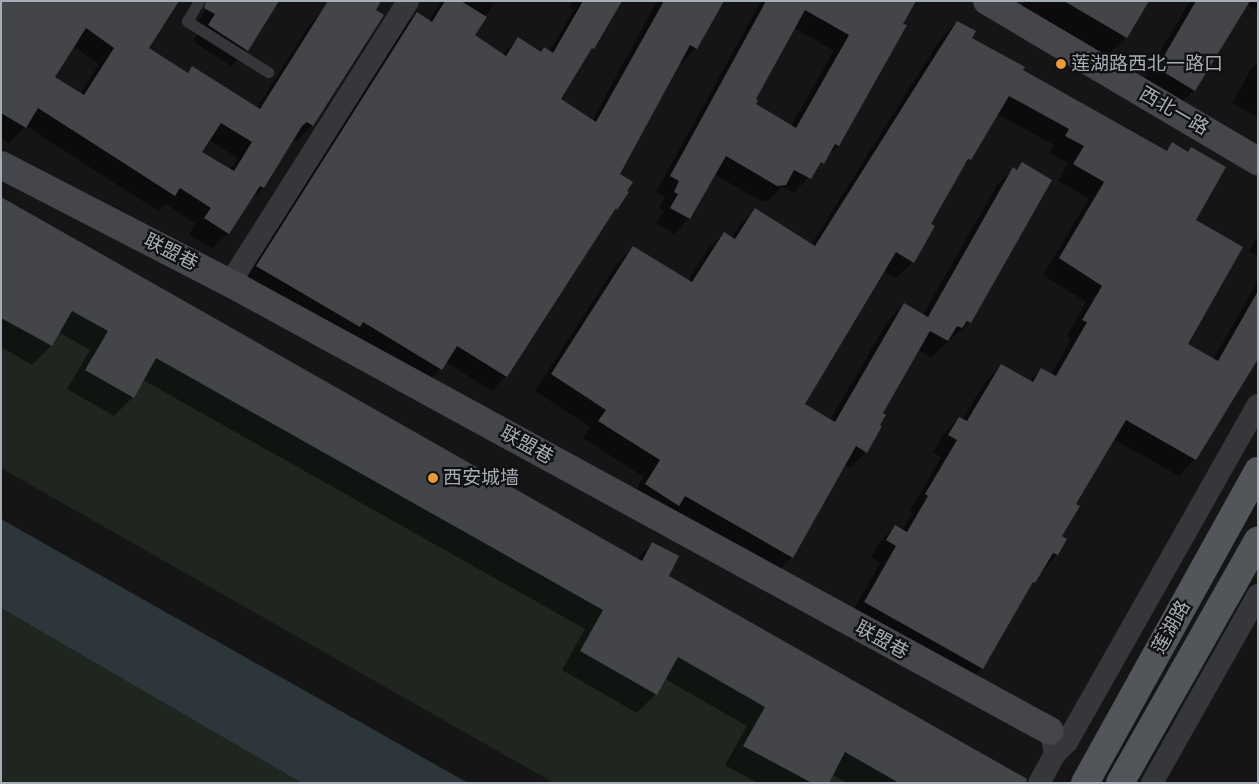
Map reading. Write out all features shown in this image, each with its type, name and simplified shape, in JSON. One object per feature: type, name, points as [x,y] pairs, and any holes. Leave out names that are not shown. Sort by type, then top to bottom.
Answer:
[{"type":"main road","name":"莲湖路","points":[[1085,783],[1258,471]]},
{"type":"main road","name":"莲湖路","points":[[1120,783],[1258,540]]},
{"type":"street","points":[[230,283],[408,1]]},
{"type":"street","name":"西北一路","points":[[987,1],[1258,161]]},
{"type":"street","name":"联盟巷","points":[[1,165],[230,283],[1052,742]]},
{"type":"street","points":[[1039,783],[1052,742],[1067,742],[1258,405]]},
{"type":"street","points":[[1152,783],[1258,596]]},
{"type":"lane","points":[[199,1],[187,21],[268,72]]},
{"type":"shaded area","points":[[72,311],[603,610],[580,651],[657,695],[678,657],[899,783],[554,783],[1,468],[1,318],[52,346]]},
{"type":"shaded area","points":[[1,519],[468,783],[302,783],[1,608]]},
{"type":"shaded area","points":[[1,608],[302,783],[1,783]]},
{"type":"building","points":[[1,1],[179,1],[149,48],[188,73],[192,66],[260,109],[328,1],[381,1],[376,10],[384,15],[313,126],[307,122],[302,126],[264,188],[260,186],[229,234],[204,218],[211,208],[180,188],[175,196],[38,108],[26,128],[1,113]],"holes":[[[86,28],[114,48],[84,95],[55,77]],[[221,123],[252,142],[234,171],[202,152]]]},
{"type":"building","points":[[206,1],[279,1],[248,51],[208,25],[215,14],[204,8]]},
{"type":"building","points":[[445,1],[461,1],[487,17],[475,35],[506,56],[518,37],[541,52],[544,47],[553,53],[583,1],[622,1],[594,49],[592,48],[561,99],[596,122],[664,1],[724,1],[697,49],[690,45],[620,174],[633,182],[627,191],[629,192],[617,210],[616,208],[507,377],[457,346],[442,370],[363,322],[360,327],[256,266],[417,12],[432,22]]},
{"type":"building","points":[[766,1],[916,1],[903,24],[907,25],[839,146],[835,144],[824,164],[821,162],[811,179],[794,170],[786,185],[777,186],[726,156],[690,219],[670,208],[678,194],[674,192],[679,181],[670,176]],"holes":[[[805,10],[849,35],[796,128],[756,104],[758,100],[756,99]]]},
{"type":"building","points":[[1064,1],[1149,1],[1127,38]]},
{"type":"building","points":[[1196,1],[1250,1],[1195,91],[1157,68]]},
{"type":"building","points":[[957,21],[976,31],[972,38],[1025,67],[1023,70],[1167,151],[1172,142],[1188,152],[1191,147],[1226,167],[1196,220],[1243,247],[1188,344],[1218,361],[1258,291],[1258,359],[1196,460],[1126,420],[1076,504],[1080,506],[1062,536],[1067,539],[1058,555],[1053,553],[1035,583],[1033,582],[983,669],[864,602],[896,546],[886,540],[895,525],[907,532],[928,496],[925,494],[957,440],[948,435],[959,417],[967,421],[1001,364],[1033,382],[1041,368],[1056,376],[1087,322],[1082,320],[1102,286],[1059,258],[1104,182],[1073,164],[1084,146],[1065,136],[1069,129],[1009,96],[971,160],[968,159],[931,224],[935,226],[914,263],[896,252],[805,404],[835,422],[904,303],[928,317],[1013,167],[1017,170],[1022,162],[1052,180],[971,323],[967,321],[962,328],[957,326],[948,341],[930,331],[883,413],[886,415],[880,425],[882,426],[867,453],[856,446],[793,558],[685,496],[679,506],[645,484],[660,460],[598,421],[606,410],[551,374],[633,246],[692,282],[724,232],[735,239],[755,208],[815,246]]},
{"type":"building","name":"西安城墙","points":[[1,197],[642,561],[652,542],[679,556],[669,576],[1027,779],[1026,783],[899,783],[845,752],[829,783],[812,783],[743,746],[765,707],[678,657],[657,695],[580,651],[603,610],[156,358],[134,398],[85,370],[108,331],[72,311],[52,346],[1,318]]},
{"type":"place","name":"莲湖路西北一路口","points":[[1061,64]]},
{"type":"place","name":"西安城墙","points":[[433,478]]}]
